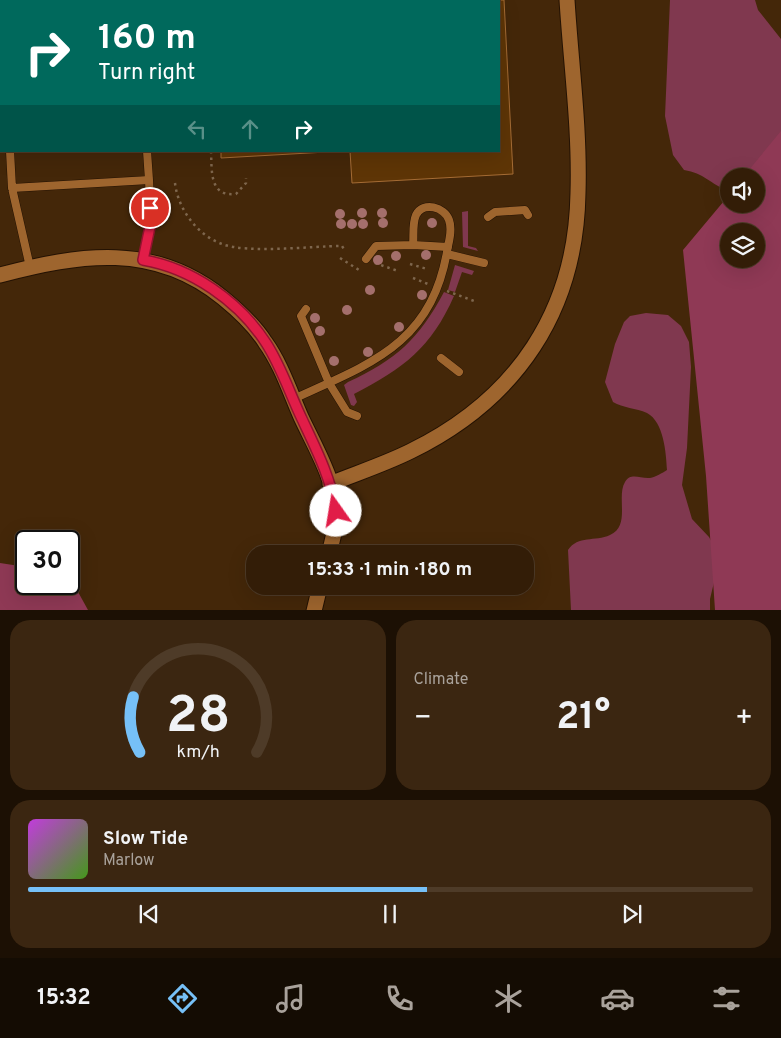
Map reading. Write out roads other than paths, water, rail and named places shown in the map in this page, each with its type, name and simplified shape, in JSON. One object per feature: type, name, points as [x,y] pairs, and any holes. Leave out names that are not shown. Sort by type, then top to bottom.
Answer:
[{"type":"street","points":[[330,484],[412,451],[460,422],[517,371],[532,351],[546,327],[567,275],[573,249],[578,195],[578,157],[567,0]]},
{"type":"street","points":[[0,275],[79,258],[102,256],[143,260],[178,270],[214,290],[243,315],[266,342],[326,470],[336,511],[336,526],[331,545]]},
{"type":"street","points":[[314,610],[318,595]]},
{"type":"lane","points":[[10,152],[12,188],[30,268]]},
{"type":"lane","points":[[143,260],[151,222],[147,152]]},
{"type":"lane","points":[[12,188],[149,180]]},
{"type":"lane","points":[[293,399],[329,383],[396,347],[422,319],[444,272],[450,235],[449,220],[444,212],[438,208],[430,207],[422,209],[417,214],[414,224],[413,245]]},
{"type":"lane","points":[[488,217],[495,212],[525,210],[528,215]]},
{"type":"lane","points":[[370,260],[376,246],[413,245],[448,251],[484,263]]},
{"type":"lane","points":[[306,309],[302,316],[329,383],[347,412],[357,416]]},
{"type":"lane","points":[[441,358],[459,372]]}]
